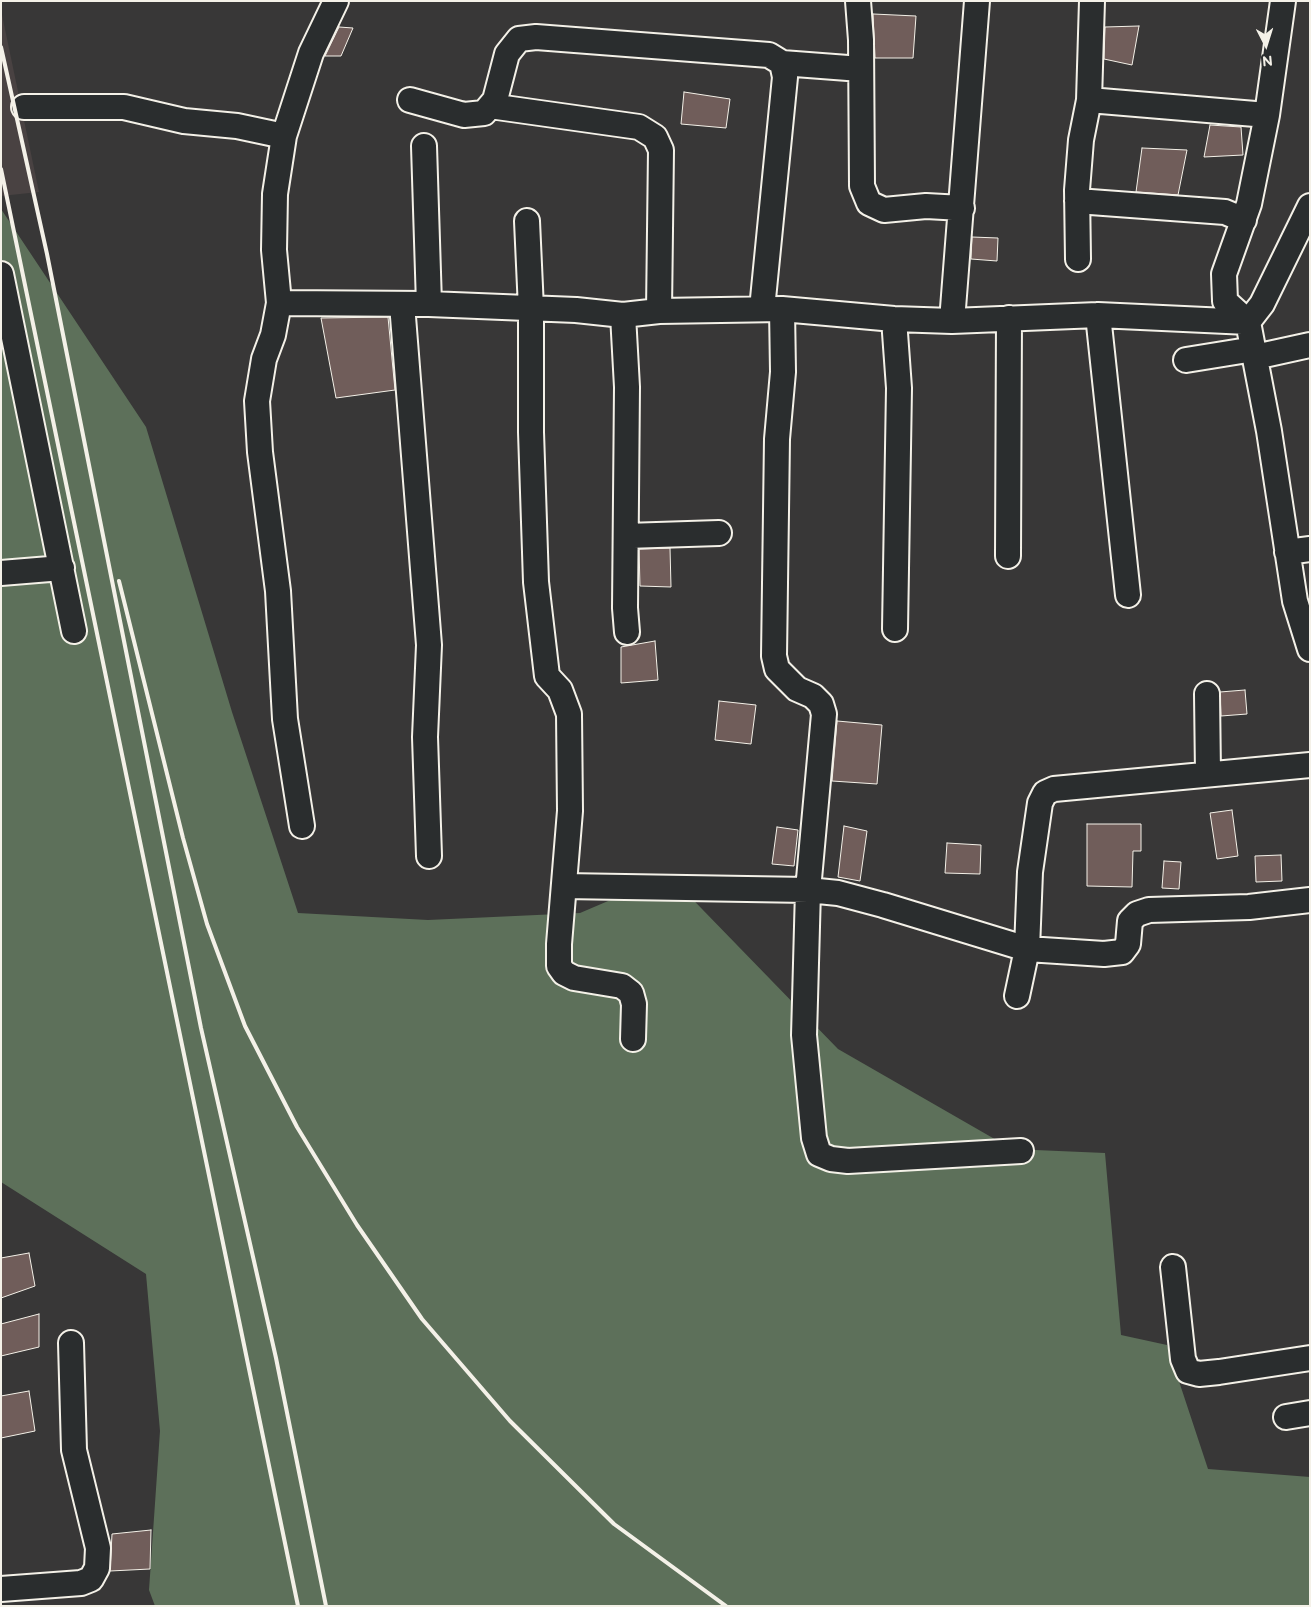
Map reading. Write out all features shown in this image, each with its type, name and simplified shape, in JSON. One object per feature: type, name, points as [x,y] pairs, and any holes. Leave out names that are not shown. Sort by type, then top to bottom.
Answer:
[{"type":"street","points":[[302,826],[285,720],[278,591],[260,452],[257,401],[264,360],[273,335],[279,303],[274,250],[275,194],[284,136],[311,53],[336,1]]},
{"type":"street","points":[[858,1],[861,69],[862,186],[869,203],[884,210],[926,206],[962,208]]},
{"type":"street","points":[[952,321],[977,1]]},
{"type":"street","points":[[1078,259],[1077,201],[1081,140],[1089,100],[1092,1]]},
{"type":"street","points":[[1283,1],[1266,115],[1249,204],[1224,274],[1225,301],[1248,322],[1299,551],[1295,601],[1310,649]]},
{"type":"street","points":[[410,100],[464,115],[484,113],[496,100],[507,54],[519,39],[555,38],[750,53],[769,55],[782,62],[861,69]]},
{"type":"street","points":[[782,62],[785,77],[772,309],[783,372],[777,439],[774,656],[777,669],[797,689],[813,696],[821,704],[824,714],[808,890],[804,1035],[814,1138],[819,1154],[831,1159],[848,1160],[1021,1151]]},
{"type":"street","points":[[1089,100],[1266,115]]},
{"type":"street","points":[[490,106],[639,127],[655,137],[661,150],[659,311]]},
{"type":"street","points":[[24,107],[124,107],[184,121],[237,126],[284,136]]},
{"type":"street","points":[[424,146],[429,304]]},
{"type":"street","points":[[1077,201],[1225,212],[1244,220]]},
{"type":"street","points":[[1248,322],[1262,304],[1310,206]]},
{"type":"street","points":[[527,221],[531,309],[530,432],[539,610],[548,676],[560,690],[569,714],[570,811],[559,955],[564,973],[574,978],[622,986],[631,993],[634,1004],[633,1039]]},
{"type":"street","points":[[1,274],[74,631]]},
{"type":"street","points":[[279,303],[429,304],[623,315],[659,311],[772,309],[894,319],[952,321],[1098,315],[1248,322]]},
{"type":"street","points":[[402,304],[429,644],[425,737],[429,856]]},
{"type":"street","points":[[623,315],[627,387],[625,608],[627,632]]},
{"type":"street","points":[[1098,315],[1128,595]]},
{"type":"street","points":[[1008,556],[1009,318]]},
{"type":"street","points":[[894,319],[899,388],[895,629]]},
{"type":"street","points":[[1186,360],[1310,345]]},
{"type":"street","points":[[626,536],[719,533]]},
{"type":"street","points":[[1,573],[62,568]]},
{"type":"street","points":[[1207,694],[1208,774]]},
{"type":"street","points":[[1017,996],[1027,949],[1030,872],[1040,803],[1045,793],[1054,789],[1310,765]]},
{"type":"street","points":[[564,886],[808,890],[838,894],[883,905],[1027,949],[1104,954],[1122,952],[1128,944],[1130,921],[1137,914],[1149,910],[1249,907],[1310,900]]},
{"type":"street","points":[[1173,1267],[1183,1359],[1188,1371],[1199,1374],[1219,1372],[1310,1358]]},
{"type":"street","points":[[1,1589],[81,1583],[91,1579],[97,1568],[98,1548],[74,1450],[71,1342]]},
{"type":"street","points":[[1286,1417],[1310,1413]]},
{"type":"shaded area","points":[[1,10],[39,192],[1,196]]},
{"type":"green space","points":[[1,209],[146,427],[232,712],[298,913],[428,920],[580,913],[669,875],[838,1049],[1012,1149],[1105,1153],[1121,1335],[1167,1345],[1208,1469],[1310,1477],[1310,1606],[155,1606],[149,1590],[160,1431],[146,1274],[1,1182]]},
{"type":"building","points":[[873,14],[916,16],[913,58],[875,58]]},
{"type":"building","points":[[1139,26],[1132,65],[1104,59],[1105,27]]},
{"type":"building","points":[[339,27],[353,28],[341,56],[325,56]]},
{"type":"building","points":[[684,92],[730,99],[726,128],[681,124]]},
{"type":"building","points":[[1210,125],[1241,127],[1243,155],[1204,157]]},
{"type":"building","points":[[1142,148],[1187,150],[1178,195],[1136,192]]},
{"type":"building","points":[[972,237],[998,238],[997,261],[971,259]]},
{"type":"building","points":[[388,317],[395,390],[336,398],[321,318]]},
{"type":"building","points":[[670,548],[671,587],[640,586],[639,549]]},
{"type":"building","points":[[655,641],[658,680],[621,683],[621,647]]},
{"type":"building","points":[[1245,690],[1247,714],[1221,716],[1220,692]]},
{"type":"building","points":[[719,701],[756,705],[751,744],[715,740]]},
{"type":"building","points":[[837,721],[882,725],[877,784],[832,781]]},
{"type":"building","points":[[1232,810],[1238,856],[1217,859],[1210,813]]},
{"type":"building","points":[[1087,824],[1141,824],[1141,851],[1133,851],[1132,887],[1087,886]]},
{"type":"building","points":[[844,826],[867,831],[860,881],[838,877]]},
{"type":"building","points":[[777,827],[798,830],[794,866],[772,864]]},
{"type":"building","points":[[947,843],[981,845],[980,874],[945,873]]},
{"type":"building","points":[[1281,855],[1282,881],[1256,882],[1255,856]]},
{"type":"building","points":[[1164,861],[1181,862],[1179,889],[1162,888]]},
{"type":"building","points":[[29,1253],[35,1286],[1,1298],[1,1258]]},
{"type":"building","points":[[39,1314],[39,1347],[1,1356],[1,1324]]},
{"type":"building","points":[[29,1391],[35,1431],[1,1438],[1,1396]]},
{"type":"building","points":[[151,1530],[150,1569],[110,1571],[112,1534]]},
{"type":"railway","points":[[1,47],[47,254],[201,1028],[276,1358],[326,1606]]},
{"type":"railway","points":[[1,169],[298,1606]]},
{"type":"railway","points":[[119,581],[183,838],[207,924],[245,1026],[297,1127],[357,1225],[422,1319],[510,1421],[614,1524],[726,1606]]}]
